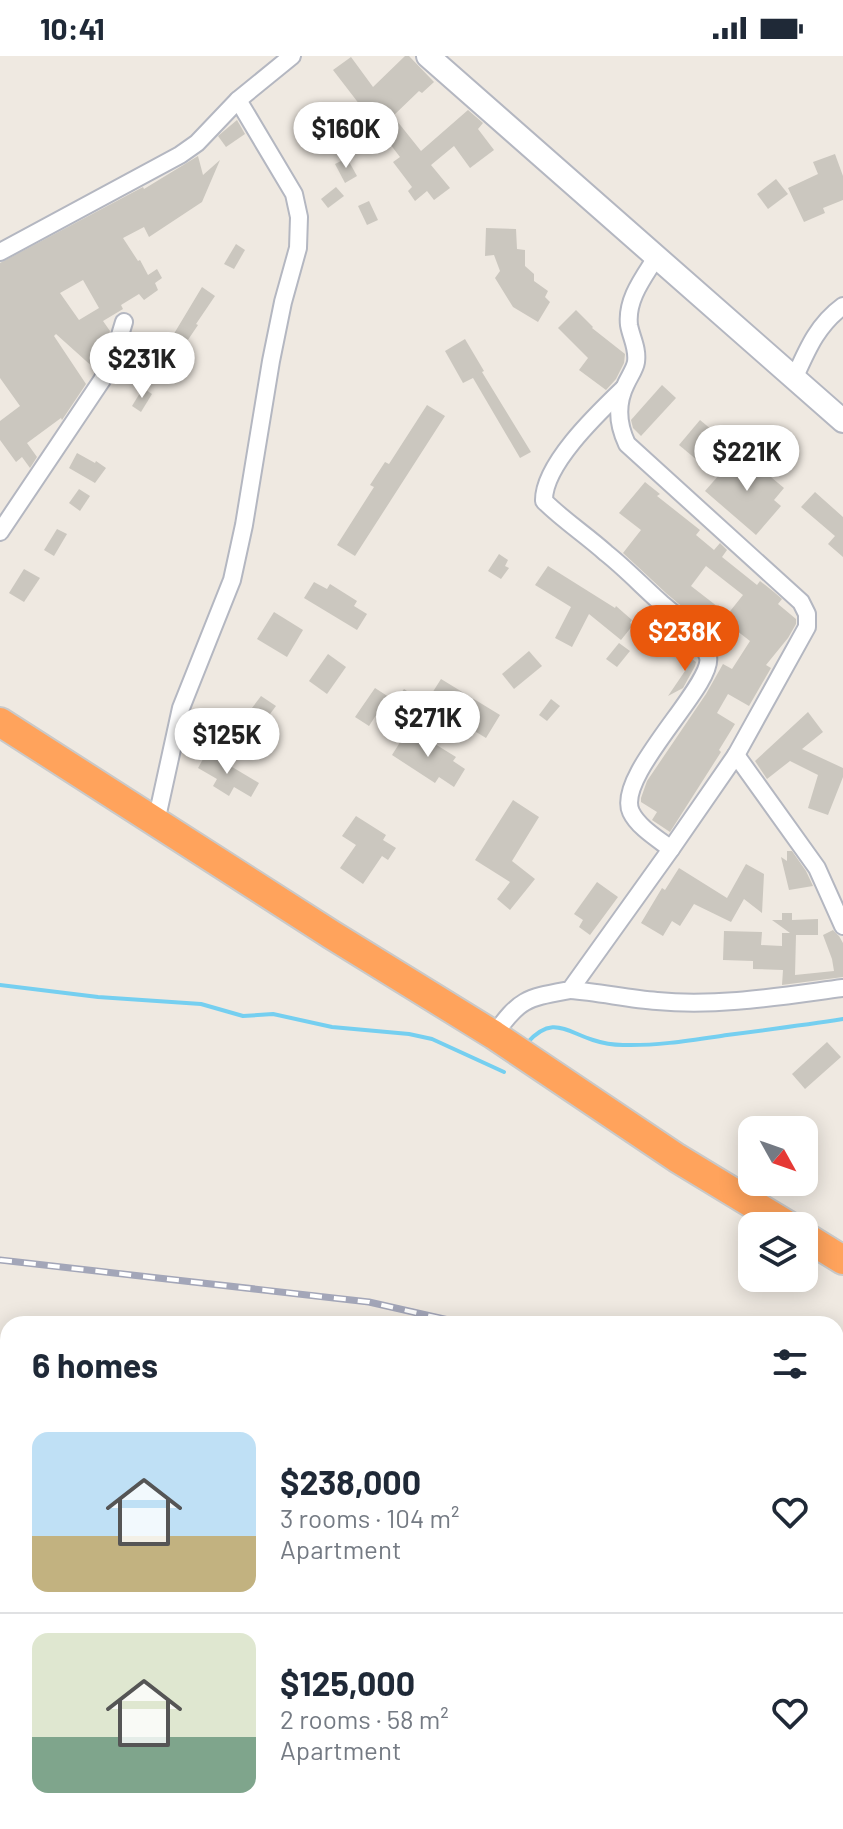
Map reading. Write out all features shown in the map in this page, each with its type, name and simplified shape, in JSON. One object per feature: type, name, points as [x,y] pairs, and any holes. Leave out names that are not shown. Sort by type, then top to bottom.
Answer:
[{"type":"highway","points":[[0,722],[494,1035],[677,1158],[766,1212]]},
{"type":"highway","points":[[818,1245],[843,1260]]},
{"type":"street","points":[[0,252],[180,155],[197,143],[238,100],[292,56]]},
{"type":"street","points":[[428,56],[843,421]]},
{"type":"street","points":[[156,822],[181,708],[232,580],[271,361],[298,248],[299,217],[294,194],[238,100]]},
{"type":"street","points":[[657,256],[629,308],[636,365],[623,389],[570,446],[544,490],[544,501],[628,571],[693,632],[705,649],[709,662],[704,675],[634,781],[629,798],[629,808],[635,819],[671,849]]},
{"type":"street","points":[[794,379],[828,316],[843,306]]},
{"type":"street","points":[[0,532],[102,380],[124,322]]},
{"type":"street","points":[[570,990],[736,755],[807,627],[807,614],[801,602],[627,444],[619,429],[623,389]]},
{"type":"street","points":[[736,755],[817,868],[843,926]]},
{"type":"street","points":[[494,1035],[509,1013],[522,1002],[570,990],[657,1001],[720,1002],[843,988]]},
{"type":"building","points":[[405,56],[409,56],[434,82],[422,93],[419,91],[393,116],[421,151],[468,110],[483,123],[478,129],[494,150],[470,168],[454,146],[431,165],[450,188],[434,200],[427,191],[415,201],[408,191],[412,187],[393,162],[400,157],[333,70],[351,57],[373,87]]},
{"type":"building","points":[[313,111],[326,117],[316,137],[303,130]]},
{"type":"building","points":[[237,120],[245,134],[226,147],[218,136]]},
{"type":"building","points":[[835,154],[843,176],[843,200],[823,208],[825,213],[804,222],[788,188],[818,174],[813,162]]},
{"type":"building","points":[[198,156],[203,175],[220,160],[202,202],[149,237],[144,227],[123,238],[148,275],[157,269],[162,278],[155,283],[158,290],[144,300],[139,294],[121,305],[123,309],[103,321],[110,331],[105,347],[98,353],[101,357],[95,369],[56,334],[54,336],[86,384],[62,420],[27,443],[37,457],[30,468],[22,457],[16,462],[0,440],[0,421],[20,406],[0,378],[0,263],[144,189]],"holes":[[[83,280],[99,308],[79,320],[60,293]]]},
{"type":"building","points":[[347,158],[357,176],[345,183],[335,164]]},
{"type":"building","points":[[776,179],[788,194],[768,209],[757,194]]},
{"type":"building","points":[[336,187],[344,196],[328,208],[321,199]]},
{"type":"building","points":[[369,201],[378,220],[367,225],[358,206]]},
{"type":"building","points":[[486,228],[516,229],[517,249],[525,250],[525,266],[534,274],[534,281],[548,291],[545,297],[550,302],[538,322],[513,307],[495,278],[500,271],[494,255],[485,256]]},
{"type":"building","points":[[236,244],[245,250],[234,269],[224,264]]},
{"type":"building","points":[[202,287],[215,296],[165,374],[154,367]]},
{"type":"building","points":[[576,310],[592,328],[625,354],[616,379],[606,390],[579,370],[588,358],[558,328]]},
{"type":"building","points":[[465,339],[531,452],[520,458],[473,378],[463,383],[445,351]]},
{"type":"building","points":[[662,385],[676,398],[641,436],[633,428],[631,420]]},
{"type":"building","points":[[143,388],[152,394],[141,412],[132,406]]},
{"type":"building","points":[[427,405],[445,416],[355,556],[337,545],[374,487],[370,485],[385,462],[389,464]]},
{"type":"building","points":[[700,420],[718,435],[697,460],[679,445]]},
{"type":"building","points":[[740,451],[784,488],[774,500],[781,506],[756,535],[705,491]]},
{"type":"building","points":[[77,453],[106,468],[95,483],[69,468]]},
{"type":"building","points":[[645,482],[660,494],[657,496],[700,530],[696,535],[714,550],[720,543],[727,550],[722,557],[757,585],[760,581],[782,599],[778,604],[796,619],[788,638],[766,665],[771,668],[749,706],[728,694],[717,713],[735,724],[719,750],[721,752],[670,832],[652,820],[657,812],[641,802],[647,781],[723,664],[732,669],[750,641],[723,620],[743,595],[706,566],[691,586],[722,610],[708,628],[623,553],[641,530],[619,513]]},
{"type":"building","points":[[79,489],[90,496],[80,511],[69,503]]},
{"type":"building","points":[[815,492],[843,517],[843,557],[828,544],[835,536],[801,507]]},
{"type":"building","points":[[57,529],[67,534],[54,556],[44,550]]},
{"type":"building","points":[[499,554],[508,560],[505,566],[509,568],[501,579],[488,571]]},
{"type":"building","points":[[548,566],[616,606],[632,620],[630,623],[633,625],[621,640],[589,614],[572,647],[555,638],[571,607],[535,585]]},
{"type":"building","points":[[24,569],[40,578],[24,602],[9,593]]},
{"type":"building","points":[[314,582],[327,589],[330,584],[357,601],[354,606],[367,614],[357,630],[304,598]]},
{"type":"building","points":[[274,612],[303,630],[287,657],[257,639]]},
{"type":"building","points":[[619,643],[630,651],[617,667],[606,659]]},
{"type":"building","points":[[529,651],[542,666],[514,689],[502,674]]},
{"type":"building","points":[[328,654],[346,667],[327,694],[309,681]]},
{"type":"building","points":[[685,654],[696,662],[695,666],[683,688],[668,696],[687,668],[680,663]]},
{"type":"building","points":[[441,679],[500,715],[486,738],[438,712],[442,706],[429,698]]},
{"type":"building","points":[[375,688],[395,701],[404,689],[416,697],[398,722],[380,709],[369,726],[355,717]]},
{"type":"building","points":[[261,696],[276,706],[267,718],[252,708]]},
{"type":"building","points":[[551,699],[560,706],[547,721],[539,715]]},
{"type":"building","points":[[808,712],[823,732],[802,749],[843,768],[843,777],[828,815],[808,808],[818,775],[790,761],[767,779],[755,761]]},
{"type":"building","points":[[409,728],[456,757],[453,761],[465,769],[454,787],[439,777],[435,783],[392,755]]},
{"type":"building","points":[[207,752],[259,783],[251,797],[234,787],[229,796],[213,786],[217,779],[198,768]]},
{"type":"building","points":[[513,800],[539,817],[512,861],[535,879],[510,910],[497,899],[510,882],[475,860]]},
{"type":"building","points":[[356,816],[386,835],[383,840],[396,848],[388,860],[382,856],[363,884],[340,868],[356,845],[342,836]]},
{"type":"building","points":[[787,851],[792,851],[813,886],[789,890],[781,857],[787,861]]},
{"type":"building","points":[[746,864],[764,874],[762,913],[744,899],[731,922],[694,904],[680,926],[672,921],[663,936],[641,923],[662,888],[665,890],[679,868],[727,898]]},
{"type":"building","points":[[597,882],[618,897],[590,935],[579,927],[583,920],[574,914]]},
{"type":"building","points":[[782,913],[792,913],[792,920],[818,919],[818,935],[796,935],[795,975],[834,971],[823,935],[833,930],[843,943],[843,977],[782,985],[783,970],[753,969],[753,961],[723,960],[724,931],[762,932],[761,945],[782,946],[782,933],[790,933],[772,920],[782,920]]},
{"type":"building","points":[[827,1042],[841,1057],[805,1089],[792,1074]]},
{"type":"waterway","points":[[0,985],[98,997],[201,1004],[243,1016],[273,1014],[332,1027],[409,1034],[432,1039],[504,1072]]},
{"type":"waterway","points":[[527,1043],[536,1034],[551,1027],[604,1043],[636,1045],[688,1041],[843,1019]]},
{"type":"railway","points":[[0,1260],[369,1302],[431,1316]]}]
